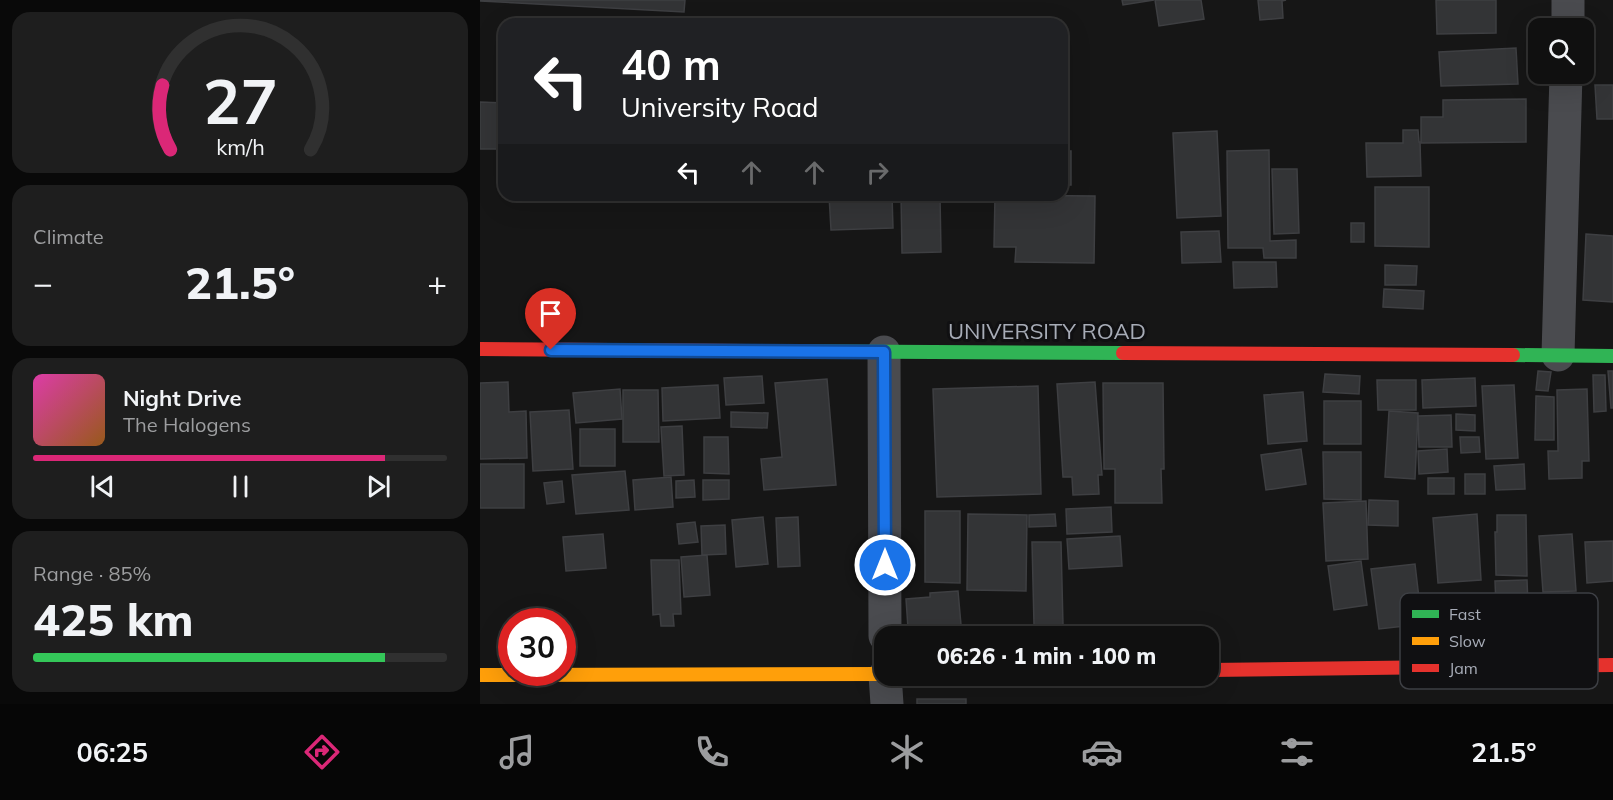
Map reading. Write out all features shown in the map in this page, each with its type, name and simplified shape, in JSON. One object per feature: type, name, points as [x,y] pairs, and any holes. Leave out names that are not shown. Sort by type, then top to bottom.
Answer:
[{"type":"street","points":[[1568,0],[1568,18]]},
{"type":"street","points":[[1558,355],[1566,84]]},
{"type":"street","name":"UNIVERSITY ROAD","points":[[480,349],[1613,356]]},
{"type":"street","points":[[884,352],[885,626]]},
{"type":"street","points":[[1598,665],[1613,665]]},
{"type":"street","points":[[1219,670],[1400,668]]},
{"type":"street","points":[[480,675],[874,674]]},
{"type":"street","points":[[886,686],[887,704]]},
{"type":"building","points":[[480,0],[685,0],[684,12]]},
{"type":"building","points":[[1122,0],[1154,0],[1123,5]]},
{"type":"building","points":[[1155,0],[1201,0],[1204,19],[1159,26]]},
{"type":"building","points":[[1258,0],[1286,0],[1282,1],[1283,18],[1260,20]]},
{"type":"building","points":[[1436,0],[1496,0],[1496,33],[1437,34]]},
{"type":"building","points":[[1516,48],[1518,84],[1441,86],[1439,52]]},
{"type":"building","points":[[1595,85],[1613,85],[1613,119],[1597,119]]},
{"type":"building","points":[[1526,99],[1526,142],[1421,143],[1421,117],[1443,117],[1443,100]]},
{"type":"building","points":[[480,102],[498,103],[498,149],[480,149]]},
{"type":"building","points":[[1403,130],[1418,130],[1421,176],[1367,177],[1366,143],[1403,143]]},
{"type":"building","points":[[1217,131],[1221,216],[1177,218],[1173,133]]},
{"type":"building","points":[[1269,150],[1270,241],[1296,240],[1296,258],[1264,258],[1263,248],[1228,248],[1227,151]]},
{"type":"building","points":[[1068,151],[1071,151],[1071,185],[1068,185]]},
{"type":"building","points":[[1272,169],[1297,169],[1299,233],[1274,234]]},
{"type":"building","points":[[1375,187],[1429,187],[1429,247],[1375,246]]},
{"type":"building","points":[[1068,196],[1095,196],[1094,263],[1015,262],[1016,247],[994,247],[995,201],[1068,201]]},
{"type":"building","points":[[829,201],[892,201],[893,228],[831,230]]},
{"type":"building","points":[[901,201],[940,201],[941,252],[902,253]]},
{"type":"building","points":[[1351,223],[1364,223],[1364,242],[1351,242]]},
{"type":"building","points":[[1219,231],[1221,262],[1182,263],[1181,232]]},
{"type":"building","points":[[1586,234],[1613,236],[1613,302],[1583,300]]},
{"type":"building","points":[[1233,262],[1276,262],[1277,287],[1234,288]]},
{"type":"building","points":[[1385,265],[1417,266],[1416,285],[1385,285]]},
{"type":"building","points":[[1384,289],[1424,291],[1423,309],[1383,307]]},
{"type":"building","points":[[1538,371],[1551,372],[1548,391],[1536,390]]},
{"type":"building","points":[[1608,371],[1613,371],[1613,408],[1611,408]]},
{"type":"building","points":[[1325,374],[1360,376],[1359,394],[1323,392]]},
{"type":"building","points":[[1593,375],[1605,375],[1606,411],[1594,412]]},
{"type":"building","points":[[762,376],[764,403],[726,405],[724,378]]},
{"type":"building","points":[[1475,378],[1476,406],[1423,408],[1422,380]]},
{"type":"building","points":[[827,379],[836,485],[764,490],[761,459],[782,457],[775,383]]},
{"type":"building","points":[[1377,380],[1416,380],[1416,410],[1378,410]]},
{"type":"building","points":[[508,382],[509,412],[526,411],[527,458],[480,459],[480,383]]},
{"type":"building","points":[[1095,382],[1102,475],[1098,475],[1099,494],[1073,495],[1072,477],[1063,477],[1057,384]]},
{"type":"building","points":[[1103,383],[1163,383],[1162,503],[1115,503],[1115,469],[1104,469]]},
{"type":"building","points":[[718,385],[720,418],[663,421],[662,388]]},
{"type":"building","points":[[1514,385],[1518,458],[1486,459],[1482,386]]},
{"type":"building","points":[[1038,386],[1041,494],[937,497],[933,389]]},
{"type":"building","points":[[620,389],[622,419],[576,423],[573,393]]},
{"type":"building","points":[[1587,389],[1589,461],[1582,461],[1582,478],[1549,479],[1548,451],[1558,451],[1557,390]]},
{"type":"building","points":[[623,390],[658,390],[659,442],[623,442]]},
{"type":"building","points":[[1303,392],[1307,441],[1268,444],[1264,395]]},
{"type":"building","points":[[1536,396],[1554,397],[1554,440],[1535,440]]},
{"type":"building","points":[[1324,401],[1361,401],[1361,444],[1324,444]]},
{"type":"building","points":[[569,410],[573,469],[533,471],[530,412]]},
{"type":"building","points":[[1389,411],[1418,413],[1415,479],[1385,477]]},
{"type":"building","points":[[731,412],[768,413],[767,428],[731,427]]},
{"type":"building","points":[[1456,414],[1475,415],[1475,431],[1456,430]]},
{"type":"building","points":[[1451,415],[1452,447],[1419,447],[1418,416]]},
{"type":"building","points":[[682,426],[684,475],[664,476],[661,427]]},
{"type":"building","points":[[580,429],[615,429],[615,466],[580,466]]},
{"type":"building","points":[[704,437],[728,437],[729,474],[704,473]]},
{"type":"building","points":[[1460,437],[1479,437],[1480,452],[1461,453]]},
{"type":"building","points":[[1301,449],[1306,484],[1266,490],[1261,455]]},
{"type":"building","points":[[1447,449],[1448,472],[1419,474],[1418,451]]},
{"type":"building","points":[[1323,452],[1361,452],[1361,500],[1324,499]]},
{"type":"building","points":[[480,464],[524,464],[524,508],[480,508]]},
{"type":"building","points":[[1524,464],[1525,489],[1496,490],[1494,466]]},
{"type":"building","points":[[625,471],[629,510],[576,514],[572,475]]},
{"type":"building","points":[[1465,474],[1485,474],[1485,494],[1465,494]]},
{"type":"building","points":[[671,477],[673,507],[635,510],[633,480]]},
{"type":"building","points":[[1428,478],[1454,478],[1454,494],[1428,494]]},
{"type":"building","points":[[694,480],[695,497],[676,498],[676,481]]},
{"type":"building","points":[[703,480],[729,480],[729,499],[703,500]]},
{"type":"building","points":[[562,481],[564,502],[547,504],[544,483]]},
{"type":"building","points":[[1369,500],[1398,501],[1398,526],[1368,525]]},
{"type":"building","points":[[1366,501],[1368,559],[1326,561],[1323,503]]},
{"type":"building","points":[[1111,507],[1112,532],[1067,534],[1066,509]]},
{"type":"building","points":[[925,511],[960,511],[960,583],[925,582]]},
{"type":"building","points":[[968,514],[1027,515],[1026,591],[967,590]]},
{"type":"building","points":[[1055,514],[1056,526],[1029,527],[1029,515]]},
{"type":"building","points":[[1477,514],[1481,580],[1438,583],[1433,518]]},
{"type":"building","points":[[1497,515],[1526,515],[1527,576],[1496,575]]},
{"type":"building","points":[[763,517],[768,564],[736,567],[732,520]]},
{"type":"building","points":[[798,517],[800,566],[778,567],[776,518]]},
{"type":"building","points":[[695,522],[698,542],[679,544],[677,524]]},
{"type":"building","points":[[725,525],[726,554],[702,555],[701,526]]},
{"type":"building","points":[[603,534],[606,568],[566,571],[563,537]]},
{"type":"building","points":[[1572,534],[1576,591],[1543,592],[1539,536]]},
{"type":"building","points":[[1120,536],[1122,566],[1069,569],[1067,539]]},
{"type":"building","points":[[1613,541],[1613,581],[1587,583],[1585,542]]},
{"type":"building","points":[[1032,542],[1061,542],[1063,625],[1034,625]]},
{"type":"building","points":[[707,555],[710,595],[684,597],[681,557]]},
{"type":"building","points":[[651,560],[679,560],[681,614],[673,614],[674,626],[661,626],[660,614],[653,615]]},
{"type":"building","points":[[1361,561],[1367,605],[1334,610],[1328,566]]},
{"type":"building","points":[[1415,564],[1418,593],[1400,593],[1400,627],[1379,629],[1371,569]]},
{"type":"building","points":[[1527,580],[1528,593],[1495,593],[1495,581]]},
{"type":"building","points":[[958,591],[961,626],[908,626],[906,599],[930,597],[930,593]]},
{"type":"building","points":[[917,699],[966,699],[966,704],[917,704]]},
{"type":"traffic: fast","points":[[747,351],[1123,353]]},
{"type":"traffic: fast","points":[[1513,355],[1613,356]]},
{"type":"traffic: slow","points":[[480,675],[874,674]]},
{"type":"traffic: jam","points":[[480,349],[747,351]]},
{"type":"traffic: jam","points":[[1123,353],[1513,355]]},
{"type":"traffic: jam","points":[[1598,665],[1613,665]]},
{"type":"traffic: jam","points":[[1219,670],[1400,668]]},
{"type":"route","points":[[551,350],[884,352],[885,565]]}]
